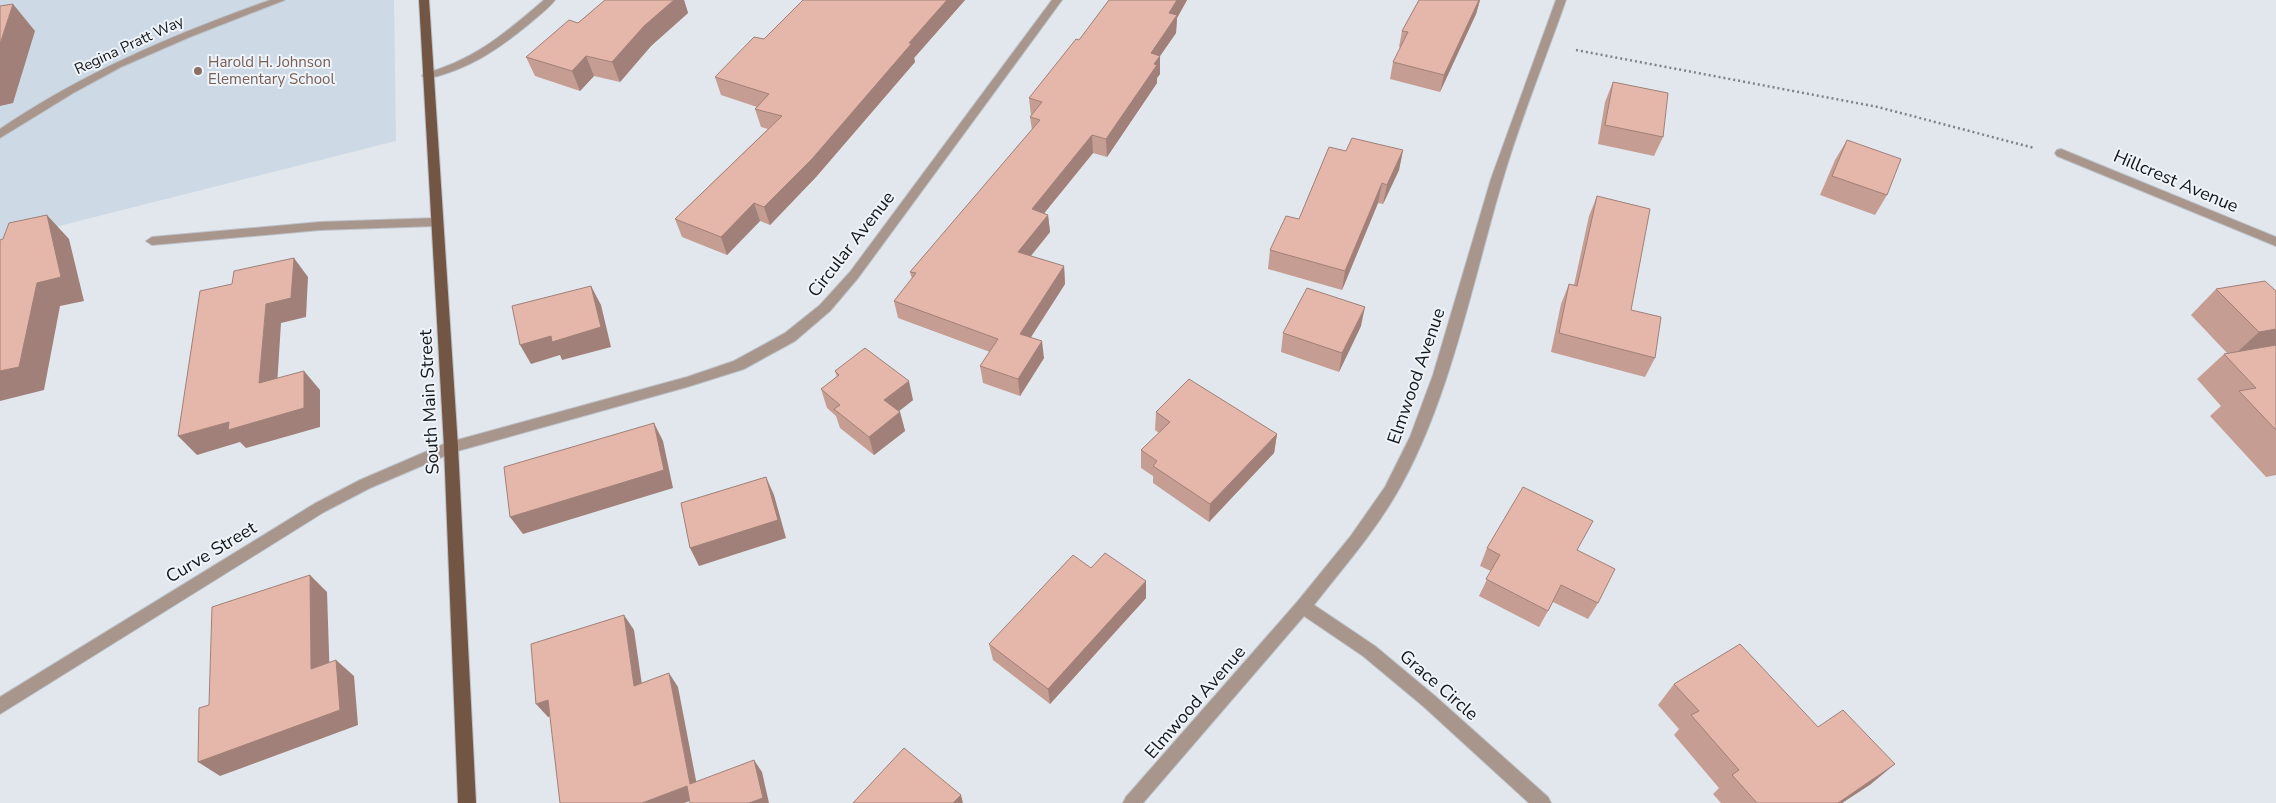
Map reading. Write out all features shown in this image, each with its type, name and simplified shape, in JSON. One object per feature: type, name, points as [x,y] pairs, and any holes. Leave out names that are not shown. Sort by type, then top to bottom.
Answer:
[{"type":"main road","name":"South Main Street","points":[[424,0],[427,76],[451,447],[466,803]]},
{"type":"street","name":"Regina Pratt Way","points":[[0,134],[94,76],[133,57],[210,25],[280,0]]},
{"type":"street","points":[[427,76],[459,66],[482,54],[504,40],[550,0]]},
{"type":"street","name":"Circular Avenue","points":[[451,447],[687,382],[739,365],[790,337],[825,308],[854,275],[1057,0]]},
{"type":"street","name":"Elmwood Avenue","points":[[1132,803],[1355,542],[1390,491],[1417,437],[1440,375],[1497,179],[1561,0]]},
{"type":"street","name":"Hillcrest Avenue","points":[[2061,153],[2276,242]]},
{"type":"street","points":[[152,241],[320,226],[437,222]]},
{"type":"street","name":"Curve Street","points":[[0,706],[50,673],[319,508],[365,484],[451,447]]},
{"type":"street","name":"Grace Circle","points":[[1302,606],[1369,651],[1429,701],[1542,803]]},
{"type":"path","points":[[1545,43],[1878,107],[1924,118],[2006,143],[2061,153]]},
{"type":"shaded area","name":"Harold H. Johnson Elementary School","points":[[0,0],[394,0],[396,141],[0,241]]},
{"type":"building","points":[[605,0],[674,0],[644,26],[612,62],[586,56],[572,71],[526,57],[569,20],[578,23]]},
{"type":"building","points":[[803,0],[947,0],[812,159],[764,207],[754,203],[721,237],[675,219],[782,116],[755,109],[769,94],[715,77],[754,37],[764,39]]},
{"type":"building","points":[[1109,0],[1177,0],[1169,13],[1177,15],[1151,53],[1160,56],[1154,64],[1157,65],[1106,139],[1092,135],[1032,209],[1048,215],[1018,252],[1064,266],[1020,334],[1042,341],[1018,379],[980,366],[998,339],[894,301],[916,273],[910,272],[1040,120],[1030,117],[1042,102],[1029,98],[1076,39],[1079,40]]},
{"type":"building","points":[[1419,0],[1479,0],[1444,75],[1393,62],[1408,32],[1402,31]]},
{"type":"building","points":[[13,4],[0,44],[0,6]]},
{"type":"building","points":[[1613,82],[1668,93],[1663,137],[1605,125]]},
{"type":"building","points":[[1352,138],[1403,150],[1387,185],[1382,183],[1345,271],[1270,250],[1286,216],[1299,219],[1329,147],[1346,151]]},
{"type":"building","points":[[1847,140],[1901,159],[1887,195],[1832,176]]},
{"type":"building","points":[[1597,196],[1650,209],[1631,310],[1661,317],[1655,358],[1559,333],[1569,284],[1577,286]]},
{"type":"building","points":[[47,215],[61,277],[37,283],[19,367],[0,371],[0,240],[3,239],[9,223]]},
{"type":"building","points":[[294,258],[291,298],[266,304],[259,383],[304,371],[304,408],[228,430],[229,422],[178,436],[200,291],[232,284],[234,271]]},
{"type":"building","points":[[2265,281],[2276,291],[2276,329],[2259,332],[2216,289]]},
{"type":"building","points":[[591,286],[601,327],[552,342],[551,336],[520,345],[512,306]]},
{"type":"building","points":[[1307,288],[1365,307],[1342,353],[1283,333]]},
{"type":"building","points":[[2276,345],[2276,430],[2239,391],[2256,388],[2224,354]]},
{"type":"building","points":[[865,348],[909,381],[884,400],[900,412],[869,437],[834,409],[840,405],[821,389],[839,375],[835,371]]},
{"type":"building","points":[[1189,379],[1277,434],[1210,504],[1153,466],[1157,461],[1141,450],[1170,422],[1156,412]]},
{"type":"building","points":[[654,423],[664,470],[510,517],[504,467]]},
{"type":"building","points":[[766,477],[778,520],[690,548],[681,503]]},
{"type":"building","points":[[1523,487],[1593,521],[1577,550],[1615,569],[1598,603],[1561,585],[1548,611],[1486,579],[1500,555],[1487,548]]},
{"type":"building","points":[[1105,553],[1146,581],[1048,689],[989,644],[1073,555],[1091,568]]},
{"type":"building","points":[[310,575],[311,669],[336,660],[340,710],[198,762],[199,708],[209,705],[212,607]]},
{"type":"building","points":[[624,615],[634,686],[669,673],[690,784],[754,760],[763,798],[749,803],[690,803],[687,786],[642,803],[560,803],[548,700],[536,704],[531,644]]},
{"type":"building","points":[[1740,644],[1818,727],[1843,710],[1895,764],[1838,803],[1757,803],[1732,775],[1739,770],[1691,715],[1699,711],[1674,684]]},
{"type":"building","points":[[904,748],[961,795],[953,803],[853,803]]},
{"type":"place","name":"Harold H. Johnson Elementary School","points":[[198,71]]}]
